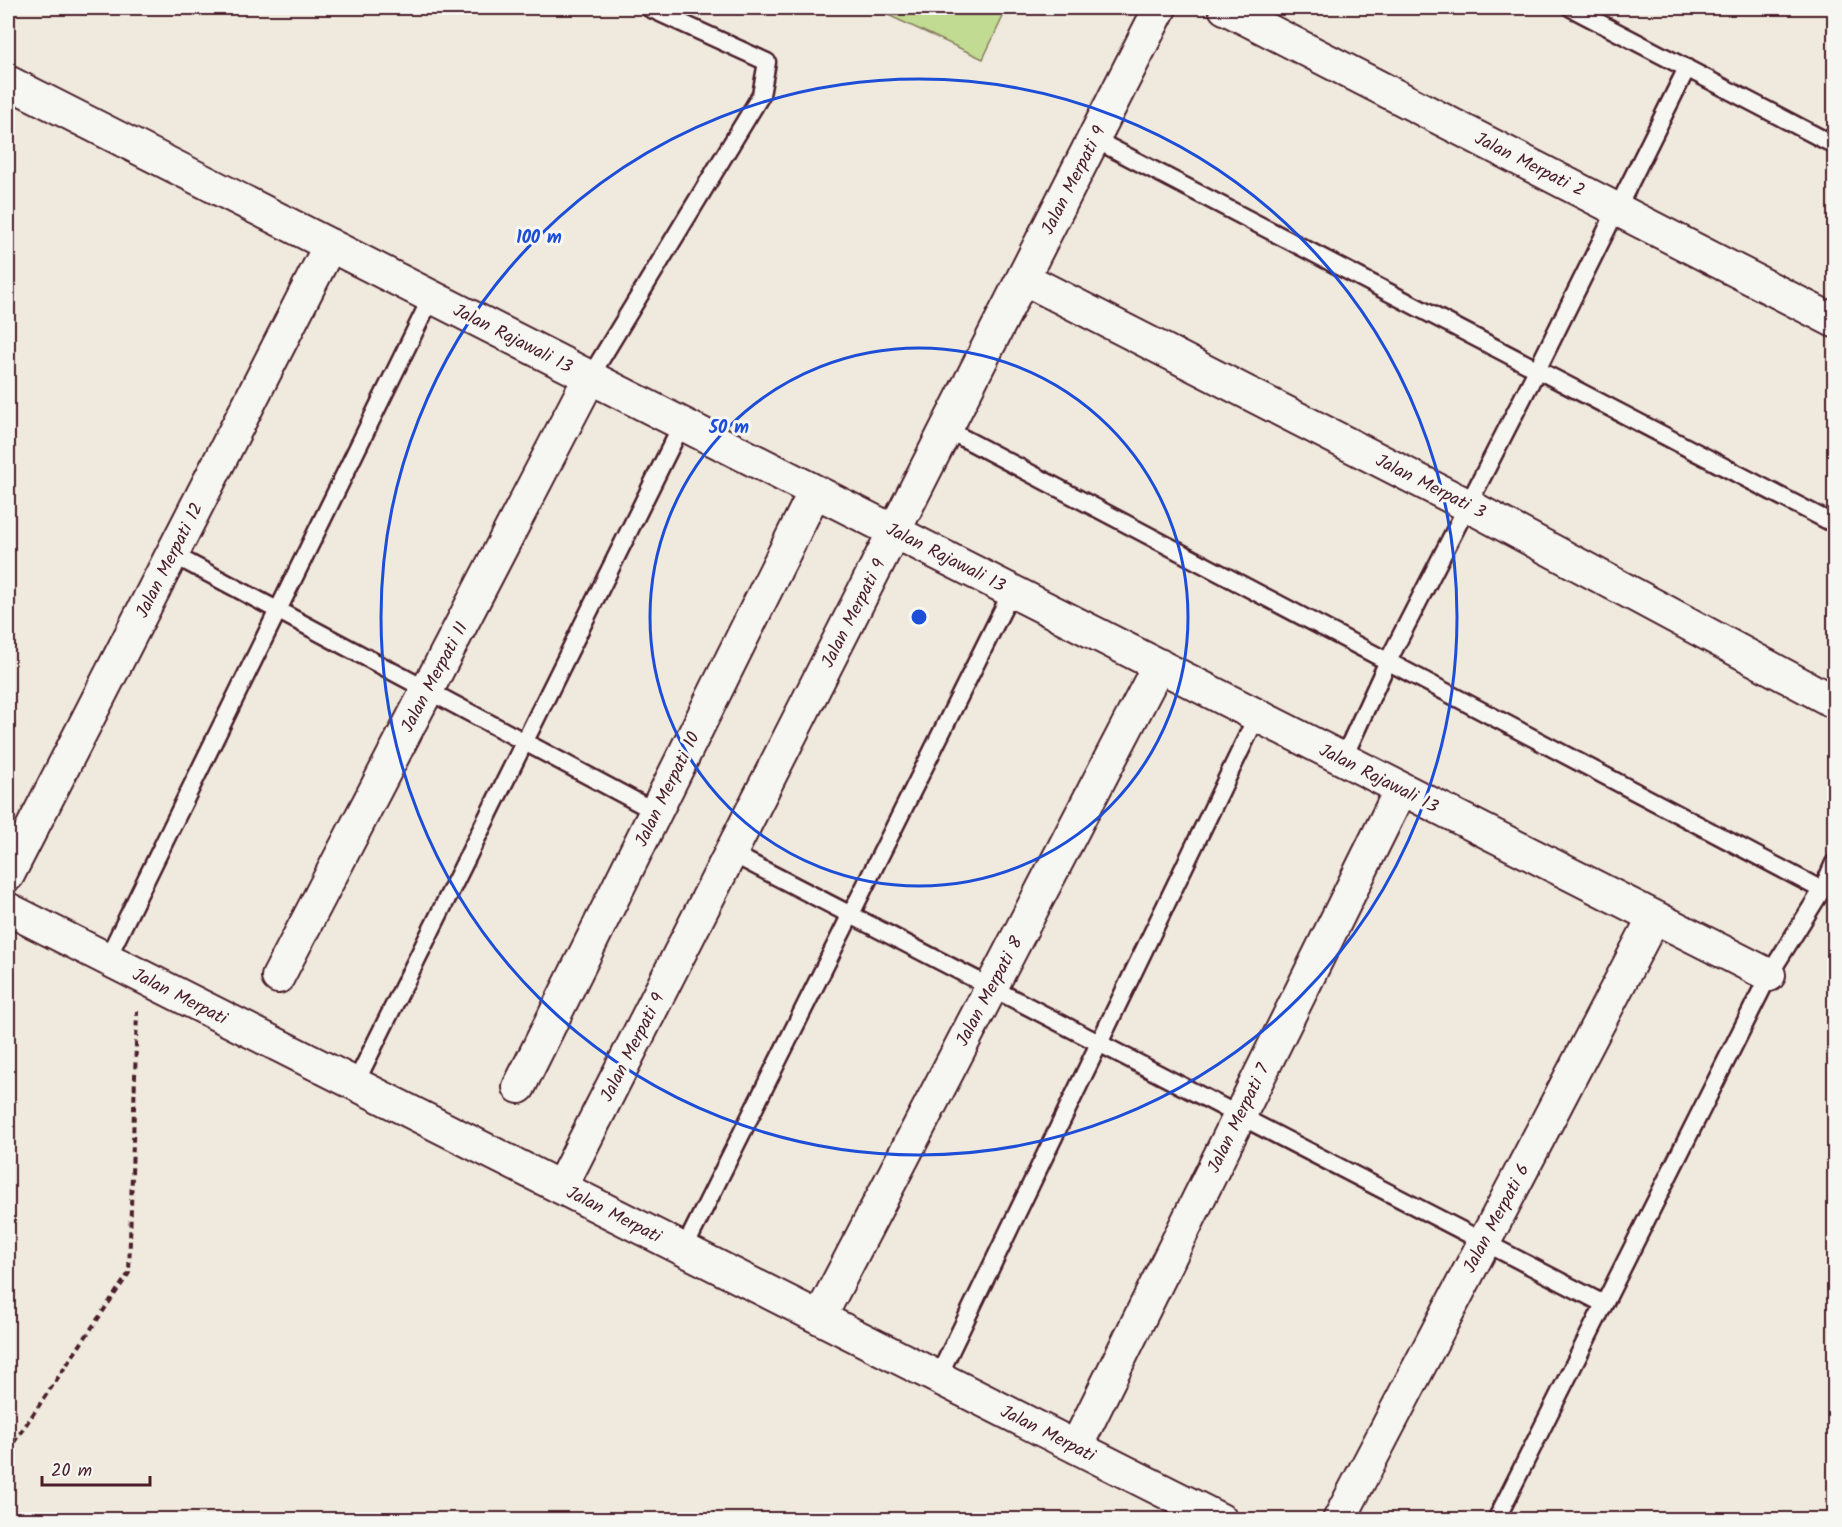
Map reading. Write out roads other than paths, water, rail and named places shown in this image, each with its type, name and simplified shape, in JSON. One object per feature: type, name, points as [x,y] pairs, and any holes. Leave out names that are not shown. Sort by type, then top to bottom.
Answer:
[{"type":"street","name":"Jalan Merpati 9","points":[[561,1187],[1160,8]]},
{"type":"street","name":"Jalan Merpati 2","points":[[1225,8],[1834,321]]},
{"type":"street","name":"Jalan Rajawali 13","points":[[8,82],[1768,975]]},
{"type":"street","name":"Jalan Merpati 12","points":[[8,874],[330,245]]},
{"type":"street","name":"Jalan Merpati 3","points":[[1023,278],[1469,506],[1834,702]]},
{"type":"street","name":"Jalan Merpati 11","points":[[278,977],[590,377]]},
{"type":"street","name":"Jalan Merpati 10","points":[[519,1087],[815,491]]},
{"type":"street","name":"Jalan Merpati 8","points":[[820,1317],[1159,666]]},
{"type":"street","name":"Jalan Merpati 7","points":[[1076,1447],[1401,789]]},
{"type":"street","name":"Jalan Merpati","points":[[8,909],[1221,1520]]},
{"type":"street","name":"Jalan Merpati 6","points":[[1339,1520],[1654,917]]},
{"type":"lane","points":[[590,377],[761,94],[767,62],[649,8]]},
{"type":"lane","points":[[1571,8],[1834,145]]},
{"type":"lane","points":[[1343,759],[1388,661],[1469,506],[1687,68]]},
{"type":"lane","points":[[1094,139],[1834,524]]},
{"type":"lane","points":[[106,959],[432,296]]},
{"type":"lane","points":[[355,1084],[682,424]]},
{"type":"lane","points":[[946,429],[1822,890]]},
{"type":"lane","points":[[172,554],[656,812]]},
{"type":"lane","points":[[684,1250],[1012,591]]},
{"type":"lane","points":[[938,1377],[1257,716]]},
{"type":"lane","points":[[731,853],[1604,1304]]},
{"type":"lane","points":[[1496,1520],[1768,975],[1822,890],[1834,863]]}]
